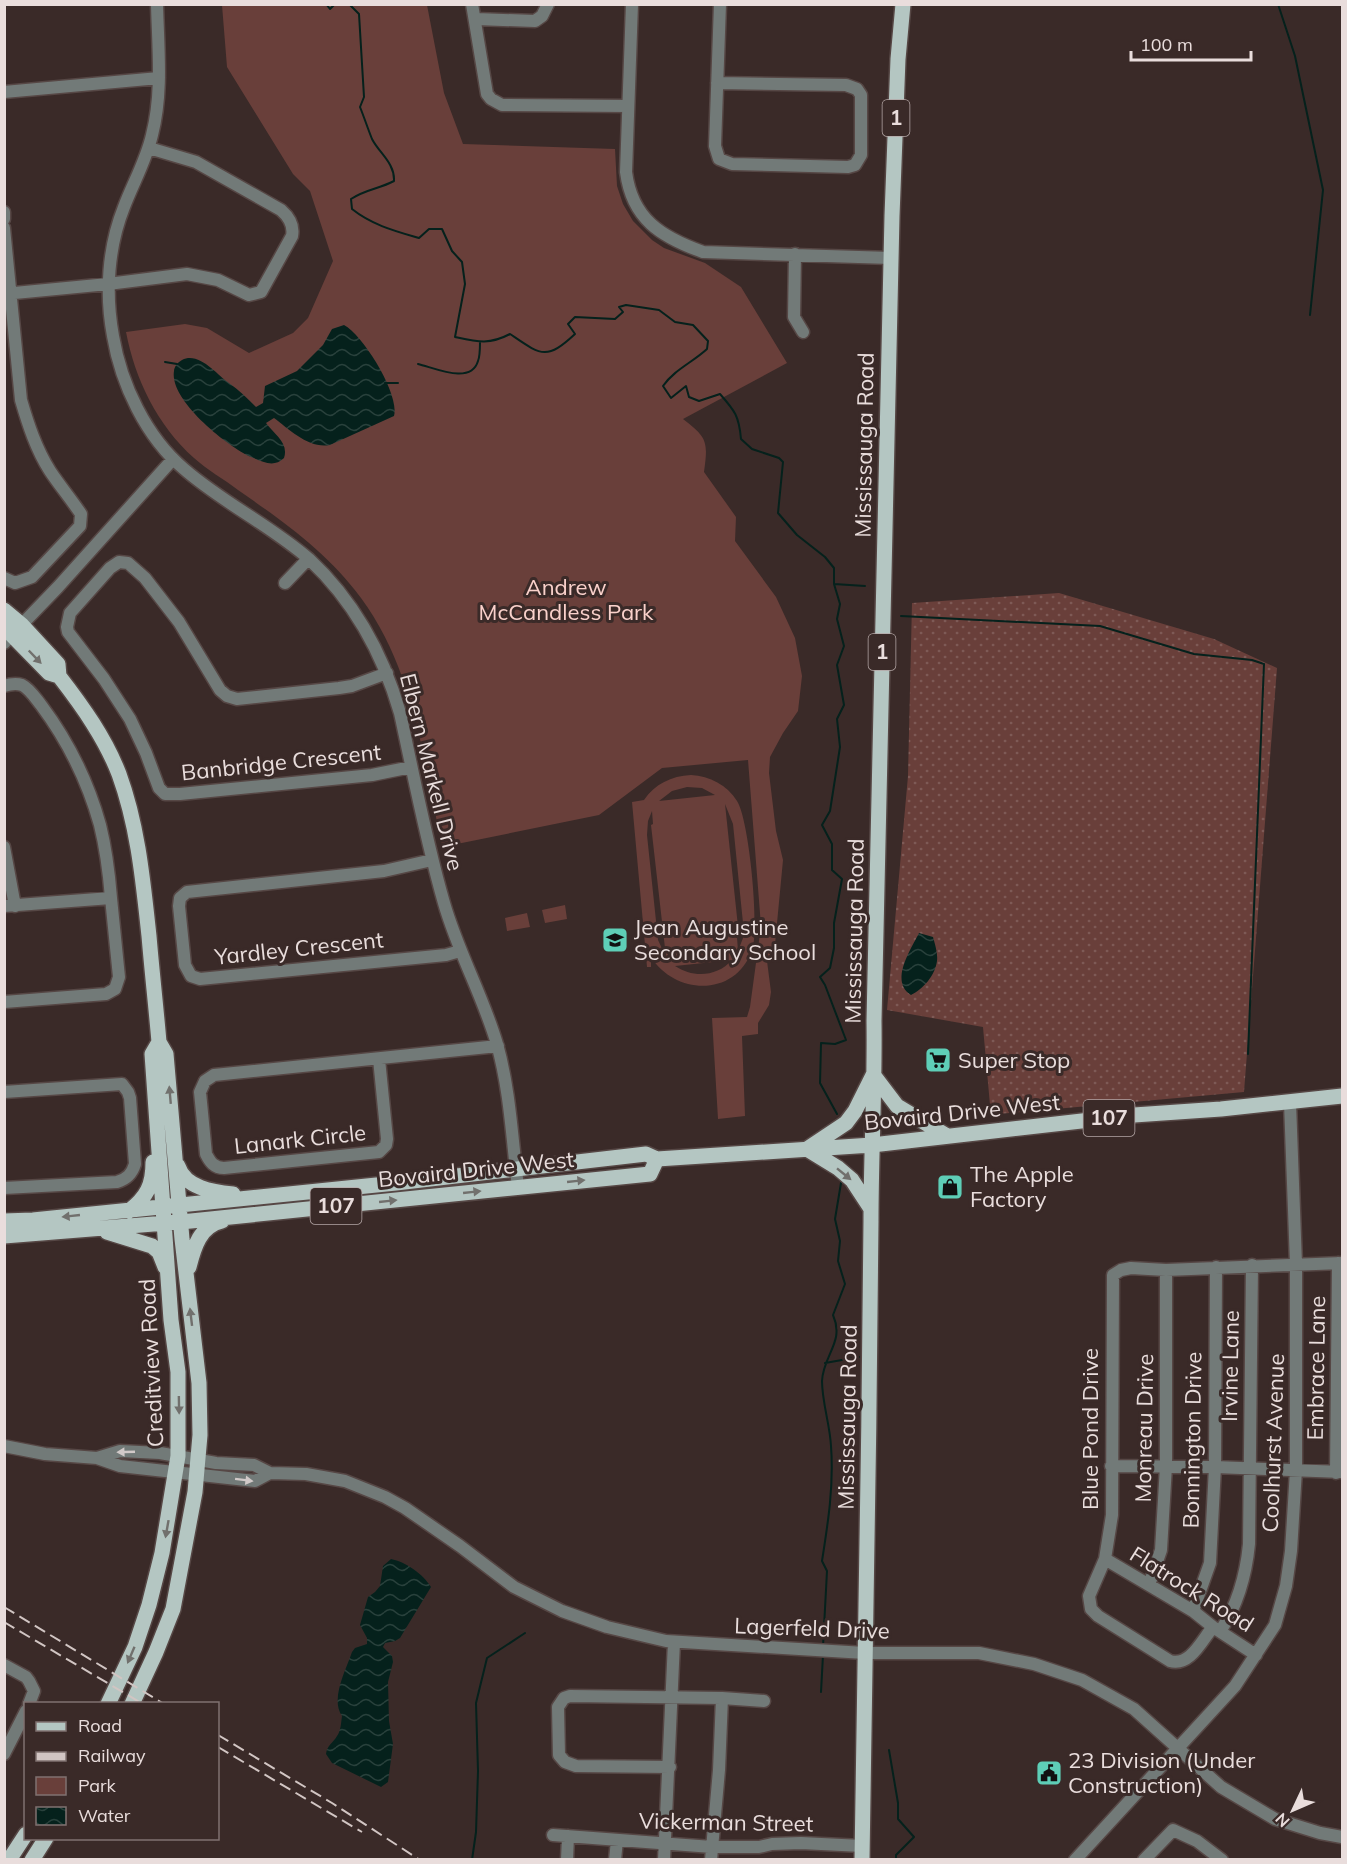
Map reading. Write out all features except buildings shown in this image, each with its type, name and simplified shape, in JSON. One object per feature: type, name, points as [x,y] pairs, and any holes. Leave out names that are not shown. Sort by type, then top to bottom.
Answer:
[{"type":"main road","name":"Mississauga Road","points":[[862,1853],[874,1021],[891,258],[898,59],[903,4]]},
{"type":"main road","points":[[4,610],[11,633],[58,664],[59,676],[78,700],[107,747],[133,818],[145,897],[159,1042],[152,1054],[167,1149],[172,1206]]},
{"type":"main road","points":[[871,1209],[852,1180],[838,1168],[807,1149],[846,1123],[875,1074],[897,1106],[947,1136]]},
{"type":"main road","name":"Bovaird Drive West","points":[[4,1221],[396,1184],[646,1154],[657,1159],[872,1145],[1134,1115],[1290,1103],[1342,1096]]},
{"type":"main road","points":[[167,1149],[185,1179],[192,1184],[219,1192],[257,1197]]},
{"type":"main road","points":[[129,1210],[141,1201],[148,1191],[154,1159],[167,1149]]},
{"type":"main road","name":"Bovaird Drive West","points":[[4,1236],[181,1222],[650,1174],[657,1159]]},
{"type":"main road","name":"Creditview Road","points":[[133,1702],[173,1609],[189,1523],[200,1425],[199,1389],[181,1222],[172,1206]]},
{"type":"main road","name":"Creditview Road","points":[[109,1702],[135,1647],[150,1605],[178,1463],[178,1372],[165,1223],[172,1206]]},
{"type":"main road","points":[[186,1275],[199,1238],[208,1227],[216,1222],[246,1215]]},
{"type":"main road","points":[[96,1230],[152,1246],[159,1251],[168,1277]]},
{"type":"main road","points":[[9,1860],[24,1837]]},
{"type":"main road","points":[[32,1860],[45,1840]]},
{"type":"street","name":"Elbern Markell Drive","points":[[157,4],[158,109],[149,148],[123,207],[111,251],[108,285],[112,336],[124,377],[147,424],[172,459],[218,495],[279,535],[309,559],[356,613],[372,641],[387,673],[400,713],[432,860],[460,951],[498,1046],[508,1093],[518,1187]]},
{"type":"street","points":[[472,4],[487,94],[496,102],[502,105],[627,106]]},
{"type":"street","points":[[476,19],[535,21],[542,16],[548,4]]},
{"type":"street","points":[[632,4],[627,106],[628,184],[638,209],[655,228],[679,243],[703,252],[891,258]]},
{"type":"street","points":[[717,83],[846,85],[857,89],[861,95],[861,156],[858,162],[848,167],[732,164],[724,162],[716,153],[715,146],[717,83],[720,4]]},
{"type":"street","points":[[4,92],[159,78]]},
{"type":"street","points":[[7,293],[108,285],[171,275],[195,275],[218,280],[244,294],[253,296],[261,292],[292,236],[290,222],[281,210],[196,162],[149,148]]},
{"type":"street","points":[[4,212],[4,219]]},
{"type":"street","points":[[4,228],[7,293],[20,392],[27,422],[49,469],[81,514],[82,519],[80,526],[32,577],[15,583],[4,578]]},
{"type":"street","points":[[795,254],[794,317],[803,332]]},
{"type":"street","points":[[11,633],[115,525],[172,459]]},
{"type":"street","points":[[285,583],[309,559]]},
{"type":"street","name":"Banbridge Crescent","points":[[387,673],[352,686],[339,688],[237,699],[227,696],[220,690],[179,622],[145,579],[128,563],[119,562],[110,568],[74,608],[67,623],[68,632],[104,679],[130,719],[159,788],[165,794],[372,775],[411,767]]},
{"type":"street","points":[[4,686],[16,684],[27,688],[50,717],[86,784],[100,825],[106,856],[119,977],[112,991],[106,994],[4,1002]]},
{"type":"street","points":[[4,847],[10,906],[111,898]]},
{"type":"street","name":"Yardley Crescent","points":[[432,860],[384,871],[187,891],[180,898],[179,906],[185,965],[191,976],[200,979],[446,955],[460,951]]},
{"type":"street","name":"Lanark Circle","points":[[379,1059],[387,1139],[386,1145],[379,1152],[224,1168],[218,1168],[209,1160],[206,1154],[200,1092],[202,1085],[214,1076],[498,1046]]},
{"type":"street","points":[[4,1092],[122,1084],[130,1098],[135,1164],[127,1178],[117,1182],[4,1188]]},
{"type":"street","name":"Coolhurst Avenue","points":[[1075,1860],[1235,1686],[1275,1624],[1286,1586],[1291,1551],[1296,1470],[1296,1264],[1290,1103]]},
{"type":"street","name":"Blue Pond Drive","points":[[1217,1629],[1187,1660],[1177,1663],[1098,1616],[1091,1608],[1089,1596],[1105,1559],[1112,1515],[1113,1275],[1131,1268],[1166,1270],[1340,1263]]},
{"type":"street","name":"Embrace Lane","points":[[1339,1473],[1340,1263]]},
{"type":"street","name":"Irvine Lane","points":[[1217,1629],[1232,1614],[1247,1566],[1252,1265]]},
{"type":"street","name":"Bonnington Drive","points":[[1193,1611],[1210,1563],[1215,1467],[1216,1267]]},
{"type":"street","name":"Monreau Drive","points":[[1149,1585],[1161,1550],[1166,1466],[1166,1270]]},
{"type":"street","name":"Lagerfeld Drive","points":[[4,1446],[45,1454],[97,1458],[120,1451],[196,1467],[218,1463],[254,1465],[270,1473],[306,1474],[345,1481],[405,1508],[514,1587],[562,1611],[608,1627],[674,1641],[865,1653],[979,1653],[1034,1664],[1082,1680],[1134,1709],[1221,1787],[1275,1819],[1320,1833],[1342,1837]]},
{"type":"street","points":[[1111,1466],[1249,1468],[1339,1473]]},
{"type":"street","name":"Flatrock Road","points":[[1105,1559],[1193,1611],[1256,1655]]},
{"type":"street","points":[[664,1860],[674,1641]]},
{"type":"street","points":[[4,1665],[29,1681],[34,1691],[30,1702]]},
{"type":"street","points":[[670,1767],[569,1765],[559,1755],[558,1707],[561,1701],[570,1696],[722,1698],[764,1701]]},
{"type":"street","points":[[711,1853],[719,1770],[722,1698]]},
{"type":"street","points":[[4,1754],[24,1715]]},
{"type":"street","points":[[1144,1860],[1173,1830],[1197,1841],[1222,1860]]},
{"type":"street","name":"Vickerman Street","points":[[553,1835],[666,1845],[711,1853],[759,1853],[772,1844],[801,1844],[862,1853]]},
{"type":"street","points":[[567,1860],[568,1836]]},
{"type":"street","points":[[615,1860],[617,1840]]},
{"type":"green space","name":"Andrew McCandless Park","points":[[222,5],[427,5],[444,93],[463,144],[615,149],[617,186],[623,204],[633,221],[652,240],[664,248],[705,263],[741,287],[787,363],[683,419],[702,436],[706,447],[704,472],[736,517],[735,541],[776,597],[795,638],[802,676],[798,711],[770,757],[769,773],[776,831],[783,860],[775,944],[767,961],[771,992],[769,1005],[758,1023],[758,1034],[742,1036],[745,1116],[718,1119],[712,1018],[747,1017],[750,1007],[761,926],[748,760],[662,768],[599,815],[442,847],[415,717],[405,686],[379,626],[361,598],[334,566],[304,539],[194,458],[169,431],[142,384],[126,332],[185,324],[207,328],[249,353],[293,333],[308,318],[333,261],[310,191],[293,174],[227,67]]},
{"type":"green space","points":[[1059,593],[1214,639],[1277,668],[1244,1092],[998,1114],[990,1105],[983,1027],[887,1010],[908,776],[912,603]]},
{"type":"green space","points":[[684,776],[711,779],[728,790],[737,801],[746,829],[752,874],[755,920],[752,950],[744,965],[733,976],[720,983],[705,986],[675,979],[662,970],[651,957],[651,967],[647,967],[632,802],[644,800],[658,785],[670,779]],"holes":[[[687,787],[702,788],[715,795],[659,801],[672,791]],[[725,804],[733,824],[743,923],[743,938],[738,951],[737,937],[739,936]],[[652,811],[653,824],[651,825],[666,957],[658,940],[647,835],[648,821]],[[732,960],[719,970],[705,974],[689,973],[675,966]]]},
{"type":"green space","points":[[565,905],[567,919],[545,923],[542,910]]},
{"type":"green space","points":[[527,913],[530,927],[507,931],[505,918]]},
{"type":"water","points":[[344,325],[361,341],[379,367],[392,394],[394,416],[330,445],[307,441],[274,418],[266,423],[283,443],[284,458],[276,463],[260,461],[215,433],[190,408],[175,383],[176,365],[188,358],[195,359],[201,361],[240,391],[256,407],[263,403],[265,386],[297,371],[323,345],[332,329]]},
{"type":"water","points":[[919,933],[933,937],[937,961],[928,981],[911,995],[902,982],[902,974],[907,956]]},
{"type":"water","points":[[391,1559],[414,1569],[431,1587],[400,1638],[385,1643],[383,1647],[392,1656],[393,1662],[388,1682],[389,1721],[393,1744],[388,1782],[381,1787],[332,1763],[326,1754],[340,1729],[342,1716],[338,1693],[343,1676],[355,1648],[367,1644],[367,1638],[360,1625],[368,1597],[380,1586],[383,1566]]},
{"type":"waterway","points":[[326,4],[330,9],[335,4]]},
{"type":"waterway","points":[[349,4],[359,14],[364,97],[360,107],[372,139],[386,158],[394,175],[394,181],[351,199],[352,209],[376,223],[419,238],[429,229],[442,229],[452,251],[462,262],[465,284],[455,337],[483,342],[510,334],[529,347],[543,352],[550,351],[565,343],[575,334],[568,324],[575,317],[615,319],[623,312],[619,307],[626,305],[659,310],[675,322],[693,325],[708,341],[707,349],[673,375],[663,386],[671,398],[686,386],[689,397],[699,401],[720,394],[735,414],[741,439],[752,449],[779,458],[783,462],[778,513],[797,535],[825,557],[834,568],[834,584],[840,604],[837,619],[844,646],[837,665],[844,705],[837,719],[840,747],[830,811],[822,825],[832,844],[832,870],[842,879],[834,923],[834,948],[830,968],[820,977],[846,1040],[835,1044],[821,1043],[820,1083],[837,1114]]},
{"type":"waterway","points":[[1278,4],[1295,56],[1323,190],[1310,315]]},
{"type":"waterway","points":[[418,364],[452,373],[468,372],[478,361],[480,342]]},
{"type":"waterway","points":[[165,362],[177,364]]},
{"type":"waterway","points":[[385,383],[398,383]]},
{"type":"waterway","points":[[834,584],[865,586]]},
{"type":"waterway","points":[[901,616],[1100,626],[1194,654],[1252,660],[1264,664],[1248,1054]]},
{"type":"waterway","points":[[823,1646],[827,1571],[822,1561],[830,1504],[832,1461],[822,1381],[823,1372],[835,1341],[836,1325],[833,1315],[845,1284],[838,1261],[840,1241],[835,1219],[841,1183]]},
{"type":"waterway","points":[[825,1363],[859,1357]]},
{"type":"waterway","points":[[472,1860],[476,1832],[478,1771],[476,1703],[487,1658],[525,1633]]},
{"type":"waterway","points":[[821,1692],[823,1655]]},
{"type":"waterway","points":[[889,1750],[898,1803],[898,1819],[914,1837],[896,1855],[896,1860]]},
{"type":"railway","points":[[4,1607],[161,1702]]},
{"type":"railway","points":[[4,1622],[140,1702]]},
{"type":"railway","points":[[219,1736],[332,1803],[420,1860]]},
{"type":"railway","points":[[219,1748],[362,1832]]},
{"type":"place","name":"Jean Augustine Secondary School","points":[[615,940]]},
{"type":"place","name":"Super Stop","points":[[938,1060]]},
{"type":"place","name":"The Apple Factory","points":[[950,1187]]},
{"type":"place","name":"23 Division (Under Construction)","points":[[1049,1773]]}]
